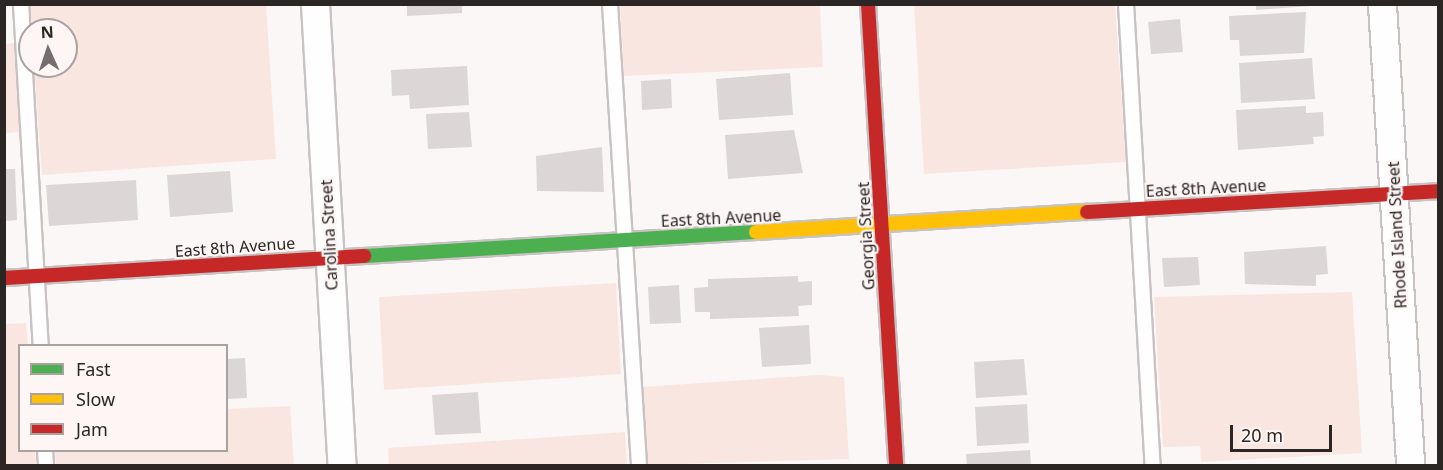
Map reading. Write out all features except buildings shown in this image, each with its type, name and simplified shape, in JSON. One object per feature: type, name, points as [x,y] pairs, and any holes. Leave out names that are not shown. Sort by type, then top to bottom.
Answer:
[{"type":"street","name":"Carolina Street","points":[[315,4],[342,465]]},
{"type":"street","name":"Georgia Street","points":[[868,4],[896,465]]},
{"type":"street","name":"Rhode Island Street","points":[[1382,4],[1410,465]]},
{"type":"street","name":"East 8th Avenue","points":[[4,278],[1438,191]]},
{"type":"lane","points":[[21,4],[38,276],[40,344]]},
{"type":"lane","points":[[610,4],[639,465]]},
{"type":"lane","points":[[1126,4],[1153,465]]},
{"type":"shaded area","points":[[29,5],[266,5],[276,159],[42,175],[35,78],[78,78],[78,18],[30,18]]},
{"type":"shaded area","points":[[620,5],[820,5],[823,67],[624,76]]},
{"type":"shaded area","points":[[914,5],[1115,5],[1126,162],[924,174]]},
{"type":"shaded area","points":[[15,43],[21,132],[5,133],[5,44]]},
{"type":"shaded area","points":[[616,283],[621,374],[384,390],[379,297]]},
{"type":"shaded area","points":[[1352,292],[1362,453],[1201,462],[1200,446],[1163,447],[1154,297]]},
{"type":"shaded area","points":[[26,323],[28,344],[18,344],[18,452],[35,452],[36,465],[5,465],[5,324]]},
{"type":"shaded area","points":[[819,375],[844,377],[849,459],[647,465],[642,387]]},
{"type":"shaded area","points":[[290,406],[294,465],[56,465],[55,452],[228,452],[228,409]]},
{"type":"shaded area","points":[[625,432],[627,465],[389,465],[388,448]]},
{"type":"traffic: fast","points":[[364,256],[756,232]]},
{"type":"traffic: slow","points":[[756,232],[1087,212]]},
{"type":"traffic: jam","points":[[868,4],[896,466]]},
{"type":"traffic: jam","points":[[1087,212],[1438,191]]},
{"type":"traffic: jam","points":[[4,278],[364,256]]}]
